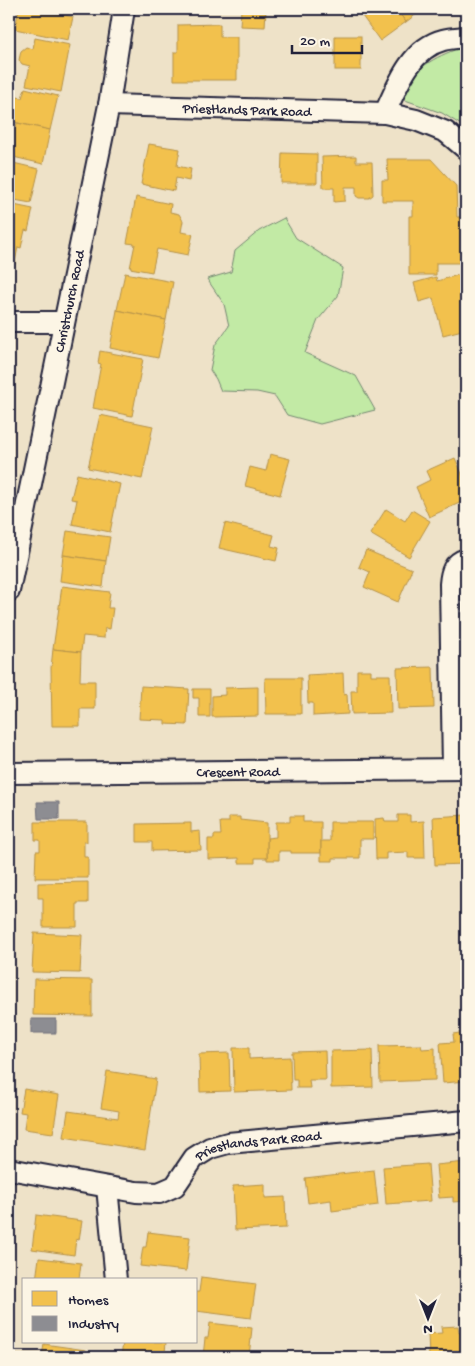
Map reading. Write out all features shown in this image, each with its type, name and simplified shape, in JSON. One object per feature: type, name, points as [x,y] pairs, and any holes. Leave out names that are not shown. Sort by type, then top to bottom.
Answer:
[{"type":"street","name":"Christchurch Road","points":[[9,591],[109,105],[124,9]]},
{"type":"street","points":[[385,113],[402,76],[424,49],[442,40],[466,37]]},
{"type":"street","name":"Priestlands Park Road","points":[[109,105],[385,113],[416,120],[446,132],[466,149]]},
{"type":"street","points":[[9,322],[64,322]]},
{"type":"street","points":[[460,769],[451,608],[451,574],[455,565],[466,559]]},
{"type":"street","points":[[451,608],[458,595],[466,590]]},
{"type":"street","name":"Crescent Road","points":[[9,773],[460,769]]},
{"type":"street","name":"Priestlands Park Road","points":[[9,1169],[136,1192],[158,1194],[175,1186],[194,1158],[210,1148],[228,1144],[466,1121]]},
{"type":"street","points":[[108,1187],[116,1278]]},
{"type":"green space","points":[[466,46],[466,128],[442,113],[405,100],[408,84],[418,70],[442,55]]},
{"type":"green space","points":[[284,218],[296,238],[343,268],[338,296],[318,320],[305,353],[356,376],[375,410],[320,424],[287,415],[275,396],[257,392],[221,391],[210,370],[215,345],[229,326],[224,304],[207,279],[231,272],[235,251],[259,231]]},
{"type":"building: Homes","points":[[19,9],[49,9],[48,11],[73,17],[68,40],[15,29]]},
{"type":"building: Homes","points":[[241,9],[266,10],[265,27],[240,26]]},
{"type":"building: Homes","points":[[357,9],[396,9],[406,22],[380,41]]},
{"type":"building: Homes","points":[[396,9],[423,9],[406,22]]},
{"type":"building: Homes","points":[[220,24],[220,37],[237,37],[237,80],[174,80],[174,52],[178,52],[178,25]]},
{"type":"building: Homes","points":[[335,36],[361,36],[361,70],[335,70]]},
{"type":"building: Homes","points":[[35,38],[70,45],[61,92],[26,85],[30,66],[22,64],[19,60],[21,51],[26,47],[33,49]]},
{"type":"building: Homes","points":[[25,88],[58,96],[50,130],[9,121],[12,96],[22,98]]},
{"type":"building: Homes","points":[[17,123],[50,130],[43,164],[9,156],[9,126],[16,128]]},
{"type":"building: Homes","points":[[149,144],[180,149],[177,166],[191,169],[189,181],[176,178],[174,191],[141,184]]},
{"type":"building: Homes","points":[[282,153],[317,154],[317,183],[281,183]]},
{"type":"building: Homes","points":[[356,156],[356,162],[372,162],[373,195],[369,198],[359,198],[356,196],[356,187],[345,187],[345,201],[334,202],[334,188],[323,188],[322,157]]},
{"type":"building: Homes","points":[[387,159],[431,159],[456,186],[457,217],[466,217],[466,263],[436,263],[436,275],[409,275],[409,216],[413,216],[413,201],[382,201],[382,180],[388,180]]},
{"type":"building: Homes","points":[[9,162],[39,169],[31,203],[9,199]]},
{"type":"building: Homes","points":[[136,197],[171,204],[170,212],[179,214],[183,221],[181,232],[193,234],[188,255],[157,249],[152,272],[130,268],[135,244],[127,243]]},
{"type":"building: Homes","points":[[9,204],[33,209],[28,231],[25,230],[21,248],[18,247],[14,268],[9,266]]},
{"type":"building: Homes","points":[[125,273],[173,282],[166,320],[117,310]]},
{"type":"building: Homes","points":[[465,273],[466,301],[461,302],[466,320],[466,329],[443,335],[433,298],[419,302],[414,283],[436,277],[437,281]]},
{"type":"building: Homes","points":[[117,310],[166,320],[158,358],[110,348]]},
{"type":"building: Homes","points":[[100,351],[143,359],[132,416],[93,408],[101,364],[98,363]]},
{"type":"building: Homes","points":[[466,356],[466,365],[461,360]]},
{"type":"building: Homes","points":[[466,365],[466,378],[460,370]]},
{"type":"building: Homes","points":[[100,415],[153,426],[142,479],[88,468]]},
{"type":"building: Homes","points":[[270,454],[290,459],[280,495],[245,486],[250,467],[266,471]]},
{"type":"building: Homes","points":[[455,458],[466,483],[466,500],[429,517],[416,487],[430,480],[426,471]]},
{"type":"building: Homes","points":[[77,474],[120,484],[110,532],[72,524],[77,500],[71,499]]},
{"type":"building: Homes","points":[[386,509],[405,521],[412,510],[430,521],[409,557],[370,534]]},
{"type":"building: Homes","points":[[225,523],[274,535],[271,546],[279,548],[276,561],[219,548]]},
{"type":"building: Homes","points":[[67,531],[110,537],[106,561],[63,555]]},
{"type":"building: Homes","points":[[366,550],[412,569],[398,602],[364,587],[370,572],[359,567]]},
{"type":"building: Homes","points":[[63,555],[106,561],[103,587],[60,581]]},
{"type":"building: Homes","points":[[62,586],[110,592],[108,608],[113,608],[110,629],[105,628],[104,638],[83,636],[81,652],[53,649]]},
{"type":"building: Homes","points":[[53,649],[81,652],[80,681],[95,681],[95,709],[80,709],[80,726],[52,726],[51,668]]},
{"type":"building: Homes","points":[[433,667],[434,708],[398,709],[397,668]]},
{"type":"building: Homes","points":[[357,670],[371,670],[371,675],[390,675],[391,713],[352,714],[351,691],[357,691]]},
{"type":"building: Homes","points":[[343,673],[344,695],[347,694],[348,714],[313,716],[313,703],[308,703],[307,675]]},
{"type":"building: Homes","points":[[265,678],[301,678],[301,714],[266,714]]},
{"type":"building: Homes","points":[[464,685],[466,685],[466,717],[464,717]]},
{"type":"building: Homes","points":[[141,686],[189,689],[187,725],[165,724],[165,720],[139,719]]},
{"type":"building: Homes","points":[[258,687],[258,716],[212,717],[212,696],[225,695],[225,688]]},
{"type":"building: Homes","points":[[193,689],[210,689],[210,717],[199,717],[199,698],[193,698]]},
{"type":"building: Homes","points":[[398,815],[410,815],[410,822],[424,821],[425,858],[408,858],[408,852],[386,853],[386,859],[376,859],[375,819],[384,818],[385,822],[398,822]]},
{"type":"building: Homes","points":[[466,815],[466,864],[435,865],[433,817]]},
{"type":"building: Homes","points":[[290,816],[303,816],[303,822],[321,822],[321,853],[279,851],[279,860],[267,860],[267,838],[276,837],[276,822],[290,822]]},
{"type":"building: Homes","points":[[229,817],[240,817],[240,820],[267,823],[267,858],[255,858],[255,863],[239,863],[239,858],[208,859],[208,839],[214,839],[214,835],[221,835],[220,822],[229,822]]},
{"type":"building: Homes","points":[[35,822],[87,822],[87,842],[84,842],[84,857],[88,857],[88,878],[35,878],[36,851],[40,851],[40,840],[35,840]]},
{"type":"building: Homes","points":[[330,822],[373,822],[373,839],[360,839],[360,858],[333,858],[333,861],[321,861],[321,841],[330,841]]},
{"type":"building: Homes","points":[[191,823],[191,832],[200,831],[201,850],[152,851],[152,842],[137,842],[137,824]]},
{"type":"building: Homes","points":[[88,882],[88,903],[77,903],[77,927],[43,927],[43,898],[38,898],[38,883]]},
{"type":"building: Homes","points":[[34,933],[82,935],[80,973],[32,972]]},
{"type":"building: Homes","points":[[34,979],[92,980],[92,1016],[33,1015]]},
{"type":"building: Homes","points":[[466,1032],[466,1081],[443,1083],[440,1043],[454,1042],[453,1034]]},
{"type":"building: Homes","points":[[421,1045],[422,1049],[435,1048],[435,1080],[380,1082],[379,1046]]},
{"type":"building: Homes","points":[[233,1048],[249,1048],[249,1059],[290,1057],[291,1090],[234,1092]]},
{"type":"building: Homes","points":[[372,1050],[373,1087],[331,1088],[331,1051]]},
{"type":"building: Homes","points":[[325,1051],[326,1080],[309,1080],[310,1088],[297,1088],[297,1080],[293,1080],[292,1052]]},
{"type":"building: Homes","points":[[229,1053],[230,1091],[200,1092],[199,1054]]},
{"type":"building: Homes","points":[[107,1071],[156,1079],[145,1150],[64,1137],[68,1111],[118,1118],[119,1111],[101,1108]]},
{"type":"building: Homes","points":[[24,1089],[59,1095],[53,1133],[24,1129],[26,1113],[20,1112]]},
{"type":"building: Homes","points":[[466,1162],[466,1201],[453,1202],[453,1197],[439,1198],[436,1165]]},
{"type":"building: Homes","points":[[428,1164],[431,1201],[386,1204],[383,1167]]},
{"type":"building: Homes","points":[[374,1170],[378,1205],[332,1211],[331,1200],[308,1203],[305,1178]]},
{"type":"building: Homes","points":[[265,1184],[265,1198],[285,1197],[286,1228],[235,1230],[233,1186]]},
{"type":"building: Homes","points":[[36,1215],[82,1221],[79,1240],[76,1239],[74,1255],[32,1249]]},
{"type":"building: Homes","points":[[148,1232],[190,1237],[186,1271],[140,1266]]},
{"type":"building: Homes","points":[[39,1258],[81,1263],[79,1278],[36,1278]]},
{"type":"building: Homes","points":[[201,1277],[256,1284],[251,1318],[198,1311]]},
{"type":"building: Homes","points":[[210,1323],[252,1328],[249,1357],[203,1357],[205,1338],[208,1338]]},
{"type":"building: Homes","points":[[458,1326],[459,1333],[466,1333],[466,1357],[429,1357],[428,1334],[442,1333],[441,1327]]},
{"type":"building: Homes","points":[[44,1344],[86,1350],[85,1357],[42,1357]]},
{"type":"building: Homes","points":[[123,1344],[166,1344],[165,1353],[156,1353],[155,1357],[121,1357]]},
{"type":"building: Industry","points":[[37,802],[59,802],[59,819],[38,819]]},
{"type":"building: Industry","points":[[31,1019],[56,1019],[56,1033],[31,1033]]}]
